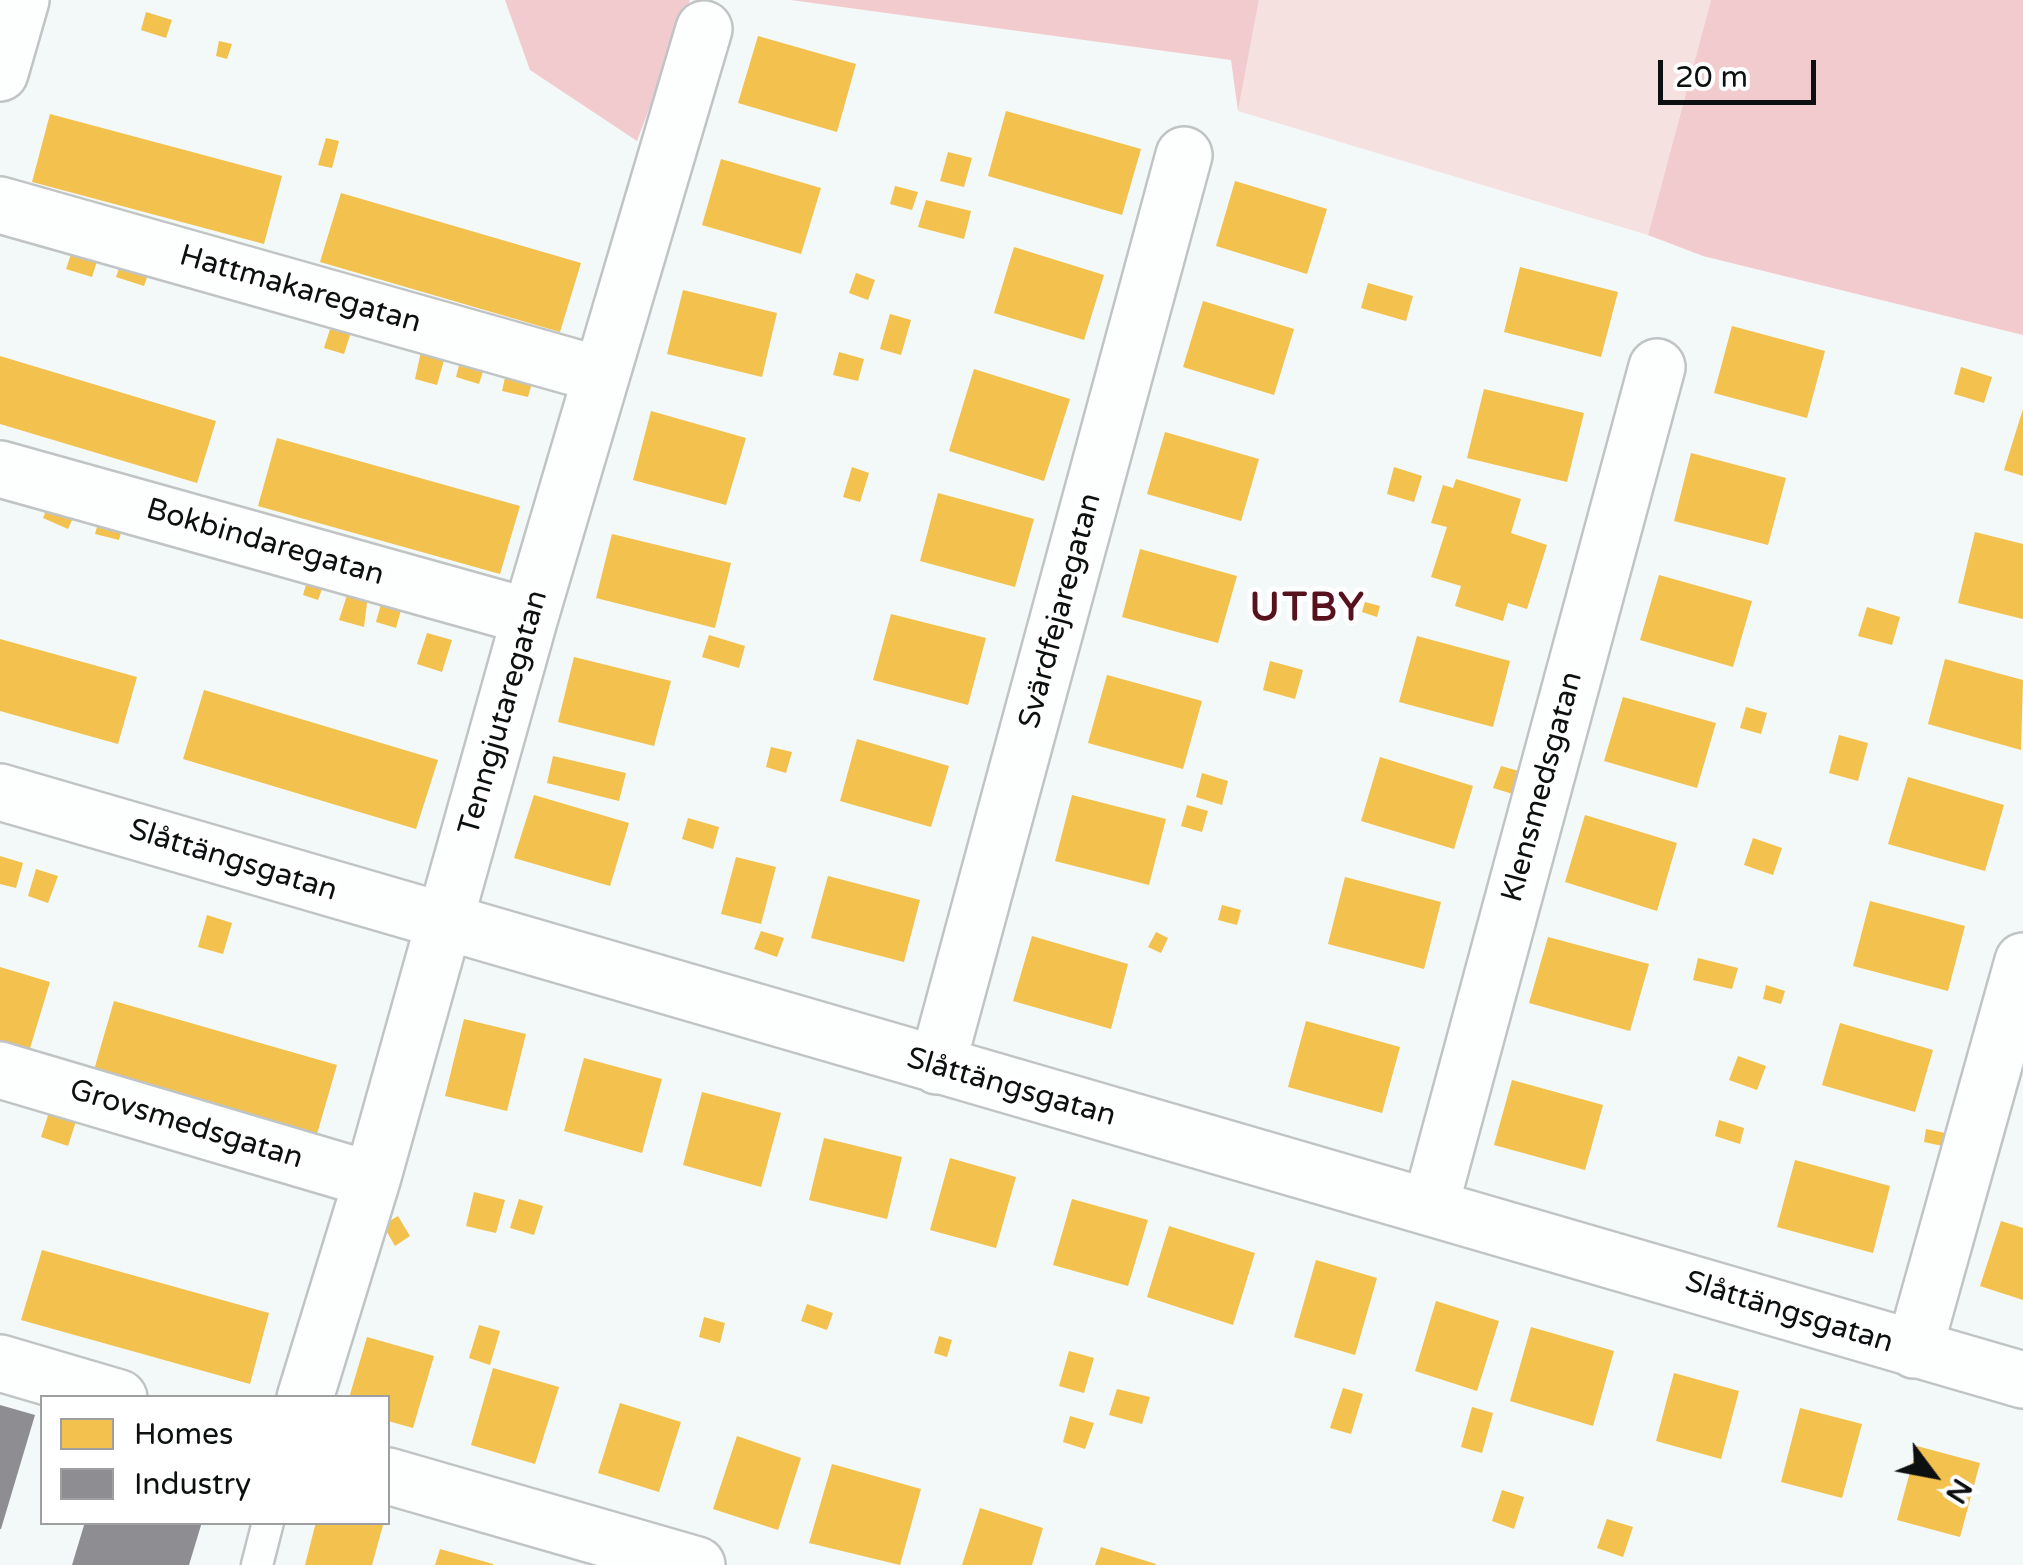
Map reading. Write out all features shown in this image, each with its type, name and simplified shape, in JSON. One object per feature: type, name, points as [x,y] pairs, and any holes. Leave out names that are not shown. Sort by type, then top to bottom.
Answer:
[{"type":"street","points":[[0,73],[21,0]]},
{"type":"street","name":"Tenngjutaregatan","points":[[305,1395],[372,1180],[530,617],[704,28]]},
{"type":"street","name":"Svärdfejaregatan","points":[[937,1066],[1184,155]]},
{"type":"street","name":"Hattmakaregatan","points":[[0,205],[601,375]]},
{"type":"street","name":"Klensmedsgatan","points":[[1430,1207],[1656,367]]},
{"type":"street","name":"Bokbindaregatan","points":[[0,469],[530,617]]},
{"type":"street","name":"Slåttängsgatan","points":[[0,792],[2023,1380]]},
{"type":"street","points":[[1914,1350],[2023,961]]},
{"type":"street","name":"Grovsmedsgatan","points":[[0,1070],[372,1180]]},
{"type":"street","points":[[0,1363],[108,1395]]},
{"type":"street","points":[[390,1477],[697,1565]]},
{"type":"lane","points":[[257,1565],[267,1525]]},
{"type":"shaded area","points":[[505,0],[690,0],[637,141],[530,70]]},
{"type":"shaded area","points":[[791,0],[1259,0],[1238,111],[1231,60]]},
{"type":"shaded area","points":[[1259,0],[1711,0],[1648,235],[1238,111]]},
{"type":"shaded area","points":[[1711,0],[2023,0],[2023,335],[1703,256],[1648,235]]},
{"type":"building: Homes","points":[[146,12],[172,20],[166,38],[141,30]]},
{"type":"building: Homes","points":[[758,36],[856,64],[837,132],[738,103]]},
{"type":"building: Homes","points":[[219,41],[232,44],[227,59],[216,56]]},
{"type":"building: Homes","points":[[1006,111],[1141,149],[1122,215],[988,176]]},
{"type":"building: Homes","points":[[50,114],[282,176],[264,244],[32,182]]},
{"type":"building: Homes","points":[[326,138],[339,141],[332,168],[318,165]]},
{"type":"building: Homes","points":[[948,152],[972,158],[964,187],[940,181]]},
{"type":"building: Homes","points":[[721,159],[821,188],[801,254],[702,225]]},
{"type":"building: Homes","points":[[1235,181],[1327,209],[1307,274],[1216,246]]},
{"type":"building: Homes","points":[[895,186],[918,192],[912,210],[890,204]]},
{"type":"building: Homes","points":[[341,193],[581,263],[560,332],[320,262]]},
{"type":"building: Homes","points":[[926,200],[971,211],[964,239],[918,227]]},
{"type":"building: Homes","points":[[77,237],[102,245],[92,277],[66,269]]},
{"type":"building: Homes","points":[[1014,247],[1104,275],[1084,340],[994,313]]},
{"type":"building: Homes","points":[[124,254],[152,263],[144,286],[116,277]]},
{"type":"building: Homes","points":[[1520,267],[1618,292],[1601,357],[1504,332]]},
{"type":"building: Homes","points":[[856,273],[875,280],[868,300],[849,293]]},
{"type":"building: Homes","points":[[1368,283],[1413,296],[1406,321],[1361,308]]},
{"type":"building: Homes","points":[[683,290],[777,313],[762,377],[667,354]]},
{"type":"building: Homes","points":[[1203,301],[1294,329],[1274,395],[1183,367]]},
{"type":"building: Homes","points":[[890,314],[911,320],[901,355],[880,349]]},
{"type":"building: Homes","points":[[332,323],[352,329],[344,354],[324,348]]},
{"type":"building: Homes","points":[[1732,326],[1825,351],[1807,418],[1714,393]]},
{"type":"building: Homes","points":[[422,347],[446,353],[437,385],[415,379]]},
{"type":"building: Homes","points":[[839,352],[864,359],[858,381],[833,375]]},
{"type":"building: Homes","points":[[0,356],[216,421],[197,483],[0,424]]},
{"type":"building: Homes","points":[[461,358],[485,365],[479,384],[456,377]]},
{"type":"building: Homes","points":[[1961,367],[1992,377],[1984,403],[1954,394]]},
{"type":"building: Homes","points":[[507,369],[534,376],[528,397],[502,391]]},
{"type":"building: Homes","points":[[974,369],[1070,399],[1044,481],[949,451]]},
{"type":"building: Homes","points":[[1484,389],[1584,413],[1567,482],[1467,458]]},
{"type":"building: Homes","points":[[2023,409],[2023,476],[2004,470]]},
{"type":"building: Homes","points":[[651,411],[746,438],[726,505],[633,480]]},
{"type":"building: Homes","points":[[1165,432],[1259,459],[1241,521],[1147,494]]},
{"type":"building: Homes","points":[[277,438],[520,506],[500,574],[258,506]]},
{"type":"building: Homes","points":[[1691,453],[1786,478],[1768,545],[1674,521]]},
{"type":"building: Homes","points":[[852,467],[869,473],[860,502],[843,497]]},
{"type":"building: Homes","points":[[1394,467],[1422,476],[1414,502],[1387,494]]},
{"type":"building: Homes","points":[[1456,479],[1521,499],[1511,533],[1547,545],[1527,609],[1508,603],[1503,621],[1455,606],[1461,586],[1431,577],[1447,527],[1431,523],[1443,485],[1453,488]]},
{"type":"building: Homes","points":[[938,493],[1034,519],[1015,587],[920,561]]},
{"type":"building: Homes","points":[[51,498],[77,509],[68,529],[43,518]]},
{"type":"building: Homes","points":[[100,516],[124,522],[119,540],[95,534]]},
{"type":"building: Homes","points":[[1975,532],[2023,544],[2023,619],[1958,603]]},
{"type":"building: Homes","points":[[612,534],[731,563],[715,628],[596,598]]},
{"type":"building: Homes","points":[[1140,549],[1237,576],[1218,643],[1122,617]]},
{"type":"building: Homes","points":[[309,575],[325,581],[318,600],[303,595]]},
{"type":"building: Homes","points":[[1659,575],[1752,601],[1733,667],[1640,640]]},
{"type":"building: Homes","points":[[349,589],[368,595],[364,627],[339,620]]},
{"type":"building: Homes","points":[[383,597],[403,603],[396,628],[376,622]]},
{"type":"building: Homes","points":[[1365,602],[1380,606],[1377,617],[1362,612]]},
{"type":"building: Homes","points":[[1867,607],[1900,617],[1892,645],[1858,636]]},
{"type":"building: Homes","points":[[891,614],[986,638],[968,705],[873,680]]},
{"type":"building: Homes","points":[[427,633],[452,640],[442,672],[417,664]]},
{"type":"building: Homes","points":[[709,635],[745,646],[739,668],[702,657]]},
{"type":"building: Homes","points":[[1417,636],[1510,661],[1493,727],[1399,702]]},
{"type":"building: Homes","points":[[0,639],[137,677],[118,744],[0,711]]},
{"type":"building: Homes","points":[[574,657],[671,681],[654,746],[558,722]]},
{"type":"building: Homes","points":[[1945,659],[2023,680],[2021,750],[1928,724]]},
{"type":"building: Homes","points":[[1270,661],[1303,670],[1295,699],[1263,690]]},
{"type":"building: Homes","points":[[1107,675],[1202,701],[1183,769],[1088,743]]},
{"type":"building: Homes","points":[[204,690],[438,760],[416,829],[183,759]]},
{"type":"building: Homes","points":[[1623,697],[1716,723],[1697,788],[1604,761]]},
{"type":"building: Homes","points":[[1746,707],[1767,713],[1761,734],[1740,728]]},
{"type":"building: Homes","points":[[1839,735],[1868,743],[1858,781],[1829,773]]},
{"type":"building: Homes","points":[[857,739],[949,766],[931,827],[840,801]]},
{"type":"building: Homes","points":[[771,747],[792,752],[786,773],[766,767]]},
{"type":"building: Homes","points":[[553,756],[626,773],[619,801],[547,783]]},
{"type":"building: Homes","points":[[1380,757],[1473,786],[1454,849],[1361,821]]},
{"type":"building: Homes","points":[[1501,766],[1533,775],[1526,798],[1493,788]]},
{"type":"building: Homes","points":[[1202,773],[1228,781],[1222,805],[1196,797]]},
{"type":"building: Homes","points":[[1908,777],[2004,805],[1985,871],[1888,844]]},
{"type":"building: Homes","points":[[534,795],[629,823],[610,886],[514,858]]},
{"type":"building: Homes","points":[[1072,795],[1166,819],[1149,885],[1055,861]]},
{"type":"building: Homes","points":[[1187,805],[1208,811],[1202,832],[1181,826]]},
{"type":"building: Homes","points":[[1585,815],[1677,843],[1657,911],[1565,882]]},
{"type":"building: Homes","points":[[688,818],[719,827],[713,849],[682,839]]},
{"type":"building: Homes","points":[[1753,838],[1782,848],[1773,875],[1744,865]]},
{"type":"building: Homes","points":[[0,856],[23,863],[16,888],[0,884]]},
{"type":"building: Homes","points":[[736,857],[776,867],[761,924],[721,914]]},
{"type":"building: Homes","points":[[36,869],[58,876],[48,903],[28,896]]},
{"type":"building: Homes","points":[[828,876],[920,900],[904,962],[811,938]]},
{"type":"building: Homes","points":[[1345,877],[1441,902],[1424,969],[1328,944]]},
{"type":"building: Homes","points":[[1870,901],[1965,926],[1948,991],[1853,966]]},
{"type":"building: Homes","points":[[1222,905],[1241,910],[1237,925],[1218,920]]},
{"type":"building: Homes","points":[[207,915],[232,923],[223,954],[198,947]]},
{"type":"building: Homes","points":[[761,931],[784,938],[777,957],[754,949]]},
{"type":"building: Homes","points":[[1156,932],[1168,938],[1161,953],[1148,947]]},
{"type":"building: Homes","points":[[1032,936],[1128,964],[1111,1029],[1013,1001]]},
{"type":"building: Homes","points":[[1548,937],[1649,964],[1630,1031],[1529,1003]]},
{"type":"building: Homes","points":[[1698,958],[1738,968],[1732,989],[1693,980]]},
{"type":"building: Homes","points":[[0,967],[50,982],[28,1055],[0,1047]]},
{"type":"building: Homes","points":[[1766,985],[1785,991],[1781,1004],[1763,999]]},
{"type":"building: Homes","points":[[114,1001],[337,1065],[317,1134],[94,1070]]},
{"type":"building: Homes","points":[[464,1019],[526,1034],[507,1111],[445,1096]]},
{"type":"building: Homes","points":[[1306,1021],[1400,1047],[1382,1113],[1288,1087]]},
{"type":"building: Homes","points":[[1840,1023],[1933,1050],[1915,1112],[1822,1085]]},
{"type":"building: Homes","points":[[1738,1056],[1766,1066],[1757,1090],[1729,1080]]},
{"type":"building: Homes","points":[[584,1058],[662,1079],[642,1153],[564,1131]]},
{"type":"building: Homes","points":[[1512,1080],[1603,1105],[1585,1170],[1494,1145]]},
{"type":"building: Homes","points":[[702,1092],[781,1113],[761,1187],[683,1165]]},
{"type":"building: Homes","points":[[52,1103],[79,1112],[68,1146],[41,1137]]},
{"type":"building: Homes","points":[[1719,1120],[1744,1128],[1740,1144],[1715,1136]]},
{"type":"building: Homes","points":[[1926,1129],[1950,1134],[1947,1147],[1924,1142]]},
{"type":"building: Homes","points":[[824,1138],[902,1157],[887,1219],[809,1200]]},
{"type":"building: Homes","points":[[950,1158],[1016,1177],[996,1248],[930,1230]]},
{"type":"building: Homes","points":[[1795,1160],[1890,1186],[1873,1253],[1777,1227]]},
{"type":"building: Homes","points":[[474,1192],[505,1200],[496,1233],[466,1226]]},
{"type":"building: Homes","points":[[519,1199],[543,1206],[534,1235],[510,1228]]},
{"type":"building: Homes","points":[[1072,1199],[1148,1220],[1128,1286],[1053,1265]]},
{"type":"building: Homes","points":[[398,1216],[410,1236],[395,1246],[383,1225]]},
{"type":"building: Homes","points":[[2001,1221],[2023,1228],[2023,1300],[1980,1286]]},
{"type":"building: Homes","points":[[1169,1226],[1255,1253],[1233,1325],[1147,1297]]},
{"type":"building: Homes","points":[[42,1250],[269,1313],[250,1384],[21,1320]]},
{"type":"building: Homes","points":[[1316,1260],[1377,1278],[1355,1355],[1294,1337]]},
{"type":"building: Homes","points":[[1436,1301],[1499,1321],[1477,1391],[1415,1371]]},
{"type":"building: Homes","points":[[807,1304],[833,1313],[827,1330],[801,1321]]},
{"type":"building: Homes","points":[[704,1317],[725,1323],[720,1343],[699,1337]]},
{"type":"building: Homes","points":[[479,1325],[500,1331],[490,1365],[469,1358]]},
{"type":"building: Homes","points":[[1531,1327],[1614,1351],[1593,1426],[1510,1401]]},
{"type":"building: Homes","points":[[939,1336],[952,1340],[947,1357],[934,1353]]},
{"type":"building: Homes","points":[[367,1337],[434,1356],[413,1428],[390,1422],[390,1395],[350,1395]]},
{"type":"building: Homes","points":[[1069,1351],[1094,1358],[1084,1393],[1059,1386]]},
{"type":"building: Homes","points":[[493,1368],[559,1387],[535,1464],[471,1445]]},
{"type":"building: Homes","points":[[1674,1373],[1739,1391],[1721,1459],[1656,1441]]},
{"type":"building: Homes","points":[[1343,1388],[1363,1394],[1351,1434],[1330,1428]]},
{"type":"building: Homes","points":[[1117,1389],[1150,1397],[1142,1424],[1109,1415]]},
{"type":"building: Homes","points":[[620,1403],[681,1422],[659,1492],[598,1473]]},
{"type":"building: Homes","points":[[1472,1407],[1493,1413],[1482,1453],[1461,1447]]},
{"type":"building: Homes","points":[[1800,1408],[1862,1424],[1842,1498],[1781,1482]]},
{"type":"building: Homes","points":[[1070,1416],[1094,1423],[1085,1449],[1063,1442]]},
{"type":"building: Homes","points":[[737,1436],[801,1458],[778,1530],[713,1509]]},
{"type":"building: Homes","points":[[1917,1446],[1980,1463],[1960,1537],[1897,1520]]},
{"type":"building: Homes","points":[[832,1464],[921,1489],[900,1565],[809,1543]]},
{"type":"building: Homes","points":[[1502,1490],[1524,1497],[1514,1529],[1492,1521]]},
{"type":"building: Homes","points":[[980,1508],[1043,1528],[1032,1565],[962,1565]]},
{"type":"building: Homes","points":[[1607,1519],[1633,1527],[1623,1557],[1597,1548]]},
{"type":"building: Homes","points":[[315,1525],[383,1525],[372,1565],[305,1565]]},
{"type":"building: Homes","points":[[1101,1547],[1156,1564],[1156,1565],[1095,1565]]},
{"type":"building: Homes","points":[[440,1549],[493,1564],[493,1565],[435,1565]]},
{"type":"building: Industry","points":[[0,1405],[35,1415],[1,1529],[0,1529]]},
{"type":"building: Industry","points":[[84,1525],[201,1525],[189,1565],[72,1565]]},
{"type":"district","name":"UTBY","points":[[1308,609]]}]
